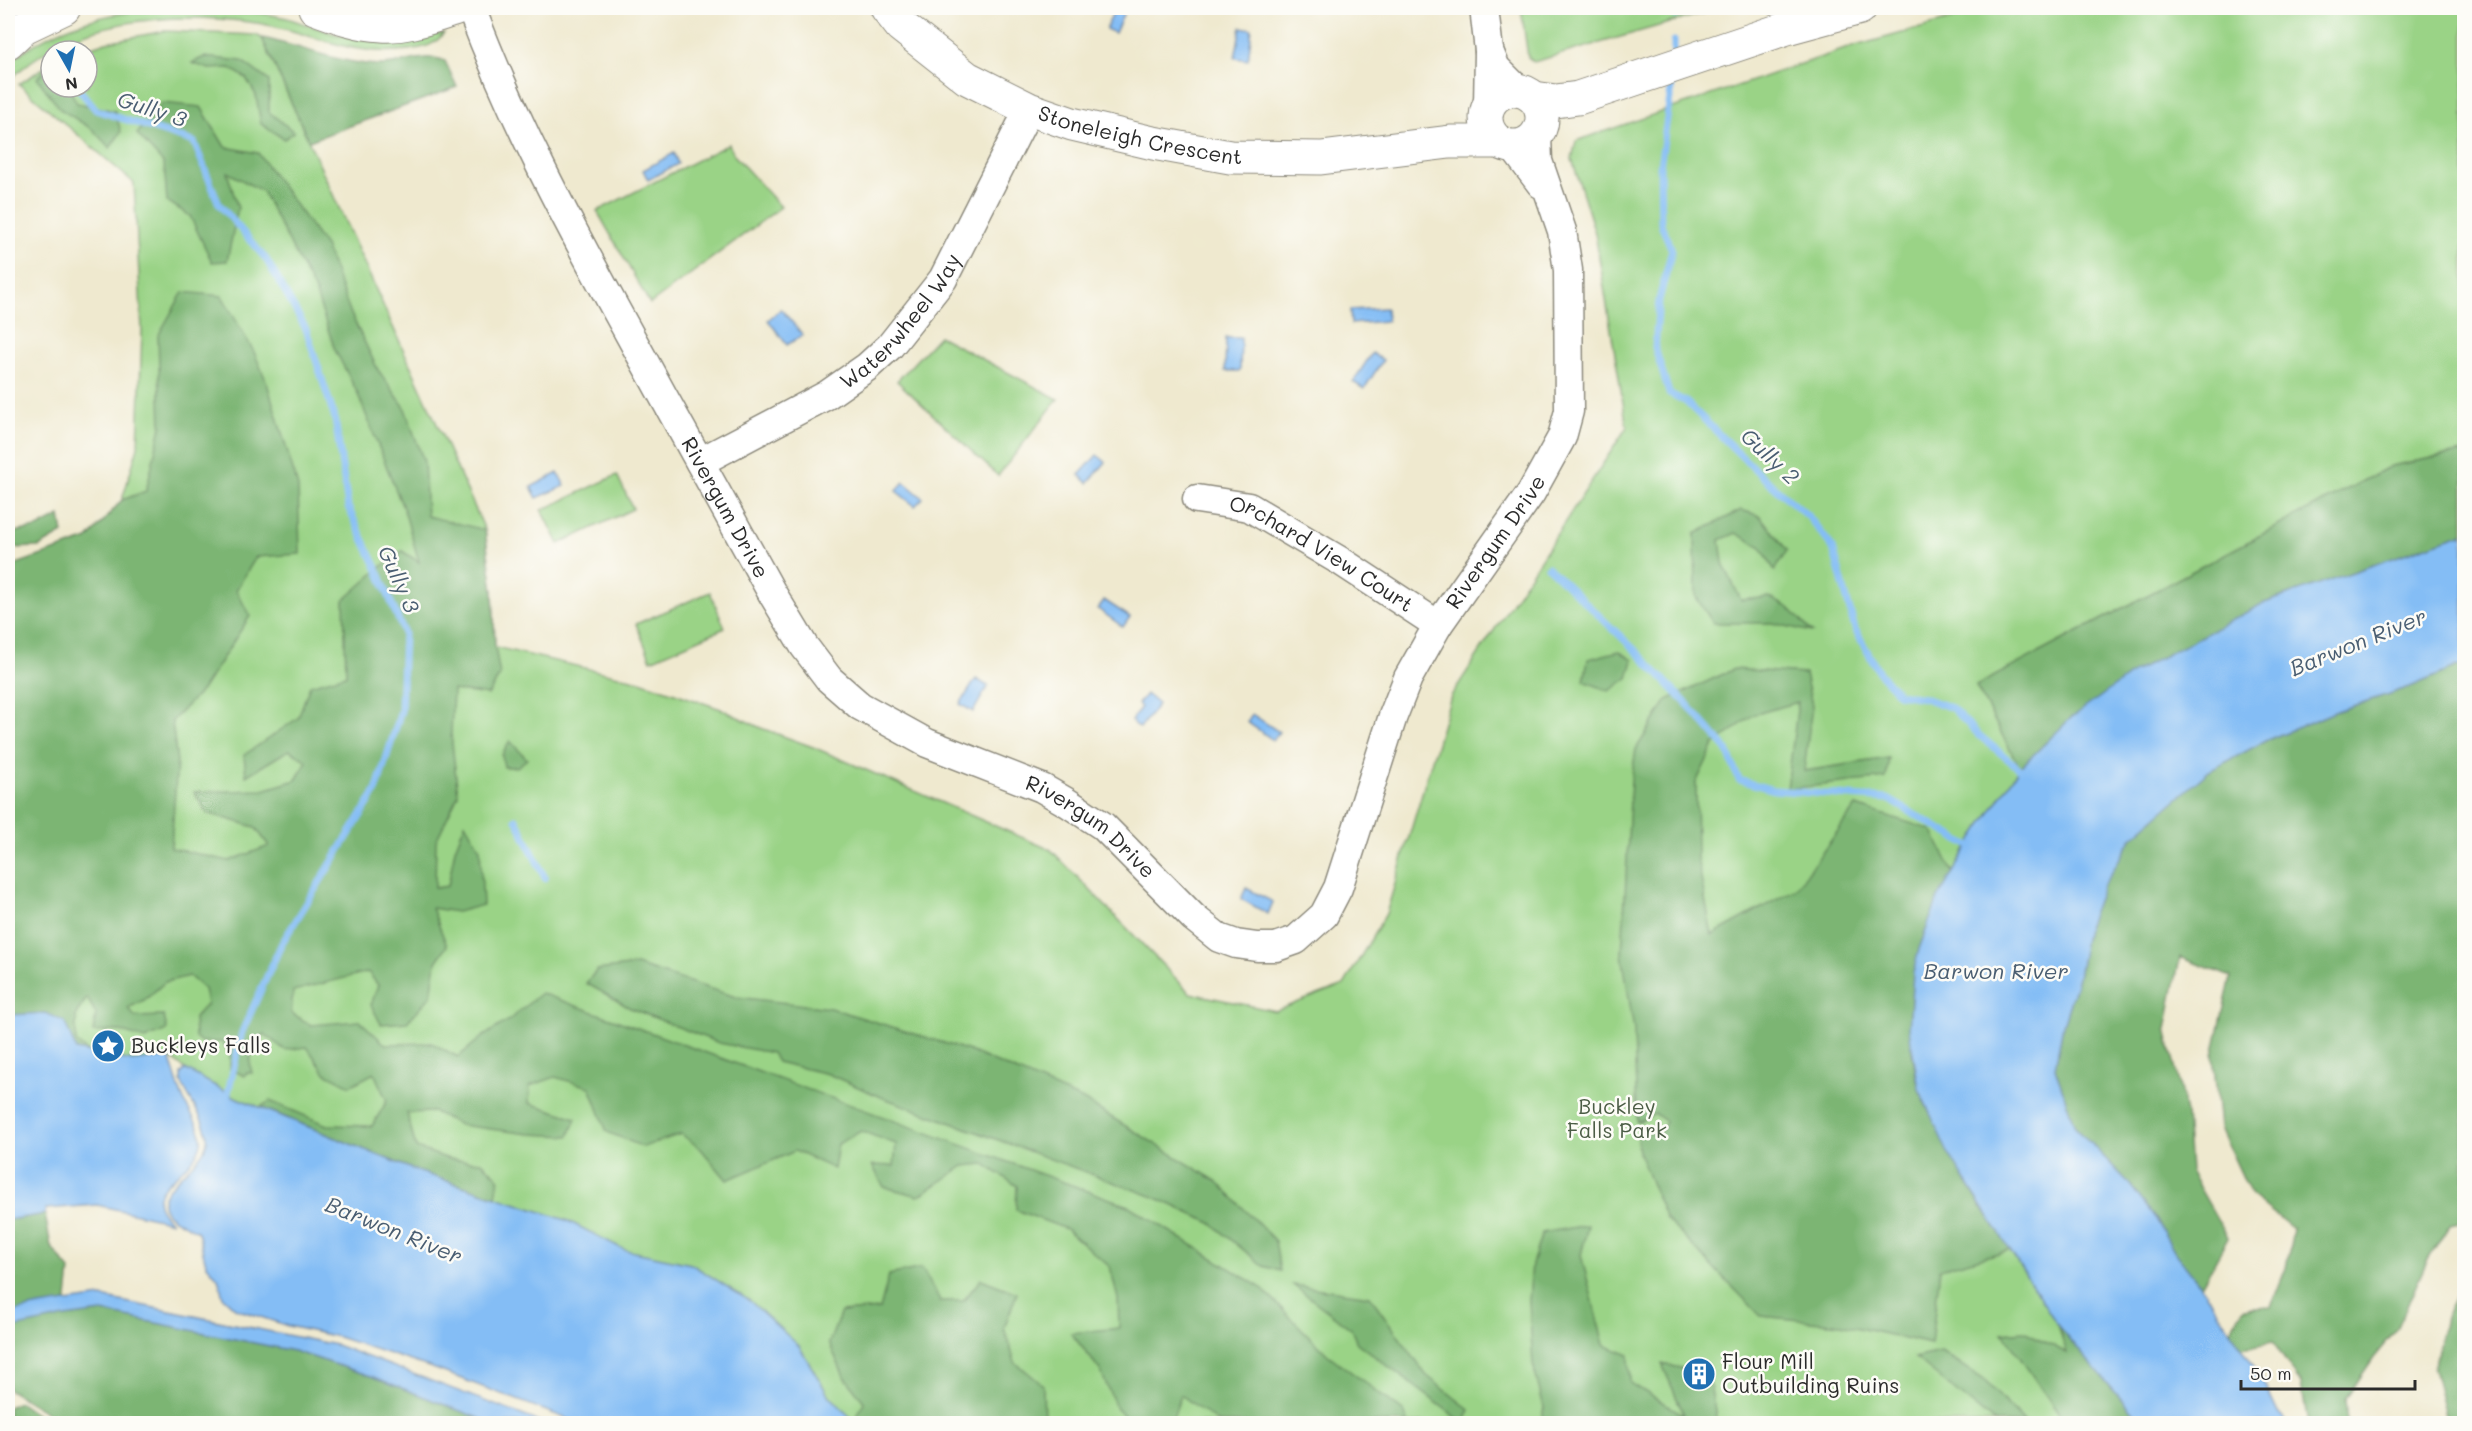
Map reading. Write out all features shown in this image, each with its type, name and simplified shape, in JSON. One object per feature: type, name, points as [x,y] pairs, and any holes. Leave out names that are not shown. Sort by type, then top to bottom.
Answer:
[{"type":"street","points":[[8,42],[24,27],[64,8]]},
{"type":"street","points":[[315,8],[344,18],[383,25],[408,23],[459,8]]},
{"type":"street","name":"Rivergum Drive","points":[[471,8],[526,140],[577,239],[804,646],[837,686],[860,706],[927,743],[1042,788],[1068,803],[1103,826],[1194,918],[1219,939],[1257,947],[1276,947],[1296,940],[1324,915],[1338,888],[1393,716],[1408,678],[1438,625],[1531,493],[1562,437],[1569,411],[1568,270],[1562,231],[1538,161],[1514,120],[1489,51],[1484,8]]},
{"type":"street","name":"Stoneleigh Crescent","points":[[886,8],[901,26],[967,78],[1029,110],[1072,124],[1153,143],[1230,157],[1321,158],[1429,144],[1514,120]]},
{"type":"street","points":[[1514,120],[1556,101],[1578,98],[1790,27],[1860,8]]},
{"type":"street","name":"Waterwheel Way","points":[[700,462],[827,395],[867,367],[890,346],[944,279],[1029,110]]},
{"type":"street","name":"Orchard View Court","points":[[1197,499],[1249,507],[1342,562],[1438,625]]},
{"type":"green space","points":[[1521,8],[1721,8],[1534,62],[1528,57]]},
{"type":"green space","name":"Buckley Falls Park","points":[[1993,8],[2464,8],[2464,452],[2391,466],[1976,686],[2020,768],[1973,838],[1938,898],[1947,1151],[2058,1326],[2142,1423],[856,1423],[827,1393],[799,1346],[750,1301],[691,1264],[625,1250],[566,1220],[417,1171],[237,1098],[185,1069],[169,1057],[132,1061],[76,1050],[8,575],[21,563],[88,539],[122,500],[138,447],[142,330],[134,183],[19,84],[39,71],[39,99],[99,99],[99,44],[165,31],[256,35],[262,38],[485,530],[493,592],[495,647],[640,681],[721,709],[1051,850],[1190,993],[1275,1011],[1344,985],[1386,914],[1451,696],[1627,427],[1595,233],[1572,159],[1576,141],[1848,48]]},
{"type":"green space","points":[[240,9],[287,18],[335,34],[377,41],[444,33],[432,44],[424,47],[408,50],[368,50],[256,23],[190,18],[157,19],[123,24],[74,39],[44,39],[80,23],[142,10]]},
{"type":"green space","points":[[262,38],[365,64],[381,65],[421,58],[445,61],[457,87],[309,141]]},
{"type":"green space","points":[[39,42],[39,57],[8,82],[8,64]]},
{"type":"green space","points":[[204,57],[242,61],[269,81],[269,112],[294,132],[284,139],[261,124],[256,95],[246,78],[230,68],[209,69],[192,63]]},
{"type":"green space","points":[[53,99],[75,99],[77,103],[115,111],[121,132],[110,148],[92,129],[60,109]]},
{"type":"green space","points":[[162,103],[201,107],[225,147],[258,153],[325,246],[351,314],[378,370],[404,406],[424,462],[427,516],[485,530],[493,592],[495,647],[500,675],[488,695],[453,690],[451,734],[458,795],[436,841],[435,888],[448,886],[455,849],[465,823],[480,849],[483,905],[457,912],[432,908],[447,946],[436,962],[431,996],[407,1022],[381,1024],[371,1005],[378,985],[368,972],[293,991],[291,1013],[311,1025],[360,1021],[385,1044],[432,1043],[458,1057],[482,1037],[509,1020],[541,993],[1113,1200],[1129,1206],[1260,1287],[1327,1354],[1403,1411],[1409,1423],[1219,1423],[1181,1395],[1171,1423],[1132,1423],[1117,1409],[1100,1370],[1071,1333],[1119,1328],[1118,1299],[1110,1267],[1066,1229],[1016,1210],[1017,1186],[984,1164],[964,1166],[919,1196],[884,1187],[872,1165],[894,1166],[896,1144],[861,1131],[838,1144],[834,1169],[795,1151],[727,1180],[701,1149],[681,1134],[643,1147],[607,1132],[590,1087],[555,1077],[530,1086],[529,1103],[576,1118],[569,1136],[529,1134],[460,1125],[434,1112],[407,1113],[416,1148],[449,1159],[482,1162],[499,1178],[496,1197],[417,1171],[260,1107],[270,1101],[327,1125],[372,1126],[387,1101],[374,1073],[350,1086],[325,1073],[307,1047],[285,1050],[264,1034],[252,1052],[250,1062],[252,1073],[246,1073],[245,1076],[230,1069],[230,1054],[222,1042],[201,1042],[195,1037],[194,1018],[207,1004],[204,989],[189,976],[165,982],[146,999],[128,1008],[135,1017],[164,1016],[167,1030],[145,1039],[119,1031],[93,1032],[96,1014],[87,998],[76,1014],[76,1042],[88,1052],[76,1050],[8,1019],[8,567],[88,539],[122,500],[146,491],[161,427],[158,336],[183,292],[222,296],[254,352],[267,383],[298,487],[300,554],[256,557],[236,590],[250,616],[202,690],[172,721],[177,762],[171,848],[229,861],[269,846],[255,827],[207,813],[194,792],[263,790],[296,780],[307,761],[289,750],[246,776],[244,755],[298,718],[310,685],[346,675],[344,600],[402,551],[419,562],[405,513],[357,392],[335,350],[315,291],[262,191],[227,172],[238,208],[227,261],[212,262],[190,216],[167,201],[164,164],[137,134]]},
{"type":"green space","points":[[729,144],[734,155],[781,207],[650,304],[597,211]]},
{"type":"green space","points":[[939,336],[1058,399],[998,476],[897,381]]},
{"type":"green space","points":[[2464,452],[2464,533],[2262,604],[2071,718],[2020,768],[1976,686],[2391,466]]},
{"type":"green space","points":[[617,475],[633,509],[559,544],[542,510]]},
{"type":"green space","points":[[1741,510],[1760,516],[1787,550],[1775,571],[1761,547],[1736,533],[1720,540],[1723,563],[1741,600],[1769,597],[1789,608],[1812,632],[1772,623],[1713,623],[1696,597],[1695,534]]},
{"type":"green space","points":[[60,516],[63,533],[39,547],[8,548],[8,533],[37,528]]},
{"type":"green space","points":[[710,592],[725,628],[651,660],[636,624]]},
{"type":"green space","points":[[1619,651],[1633,660],[1628,678],[1609,691],[1584,681],[1588,659]]},
{"type":"green space","points":[[2464,664],[2464,1221],[2450,1224],[2426,1263],[2397,1329],[2374,1357],[2345,1400],[2347,1423],[2308,1423],[2301,1384],[2273,1342],[2242,1348],[2230,1331],[2243,1308],[2271,1306],[2286,1268],[2293,1229],[2251,1195],[2220,1128],[2213,1055],[2231,977],[2180,957],[2166,1029],[2186,1113],[2190,1171],[2228,1238],[2201,1286],[2175,1254],[2156,1219],[2127,1181],[2075,1127],[2055,1068],[2063,1025],[2078,977],[2087,927],[2102,888],[2131,838],[2209,771],[2267,740],[2337,711],[2410,687]]},
{"type":"green space","points":[[1734,669],[1805,674],[1812,705],[1804,771],[1889,758],[1886,778],[1787,789],[1798,702],[1753,715],[1714,745],[1696,783],[1697,858],[1712,935],[1796,889],[1856,806],[1932,830],[1953,873],[1928,924],[1914,977],[1910,1031],[1913,1059],[1921,1094],[1949,1152],[2010,1250],[1940,1269],[1931,1344],[1841,1324],[1761,1316],[1666,1219],[1639,1153],[1637,1135],[1661,1132],[1666,1121],[1655,1114],[1637,1122],[1634,1030],[1622,954],[1631,781],[1636,749],[1667,700]]},
{"type":"green space","points":[[510,741],[527,759],[517,767],[504,767],[502,755]]},
{"type":"green space","points":[[636,965],[736,997],[830,1008],[967,1050],[1083,1100],[1218,1182],[1275,1241],[1280,1271],[1263,1266],[1211,1223],[1154,1197],[881,1097],[828,1074],[777,1062],[772,1053],[719,1043],[630,1008],[586,983],[597,970]]},
{"type":"green space","points":[[45,1214],[51,1247],[70,1270],[65,1317],[102,1312],[294,1351],[371,1376],[491,1423],[59,1423],[8,1389],[8,1220]]},
{"type":"green space","points":[[1588,1225],[1581,1255],[1604,1345],[1629,1355],[1630,1383],[1684,1415],[1662,1364],[1686,1369],[1710,1383],[1717,1423],[1541,1423],[1544,1407],[1533,1365],[1529,1301],[1532,1264],[1542,1233]]},
{"type":"green space","points":[[922,1268],[940,1301],[963,1301],[981,1279],[1017,1293],[1004,1328],[1015,1362],[1043,1385],[1044,1423],[856,1423],[854,1421],[864,1402],[843,1374],[829,1343],[841,1312],[880,1309],[889,1275]]},
{"type":"green space","points":[[2464,1281],[2464,1423],[2448,1423],[2434,1369],[2445,1317]]},
{"type":"green space","points":[[1293,1285],[1370,1296],[1426,1375],[1470,1410],[1464,1423],[1357,1343],[1351,1329]]},
{"type":"green space","points":[[2058,1326],[2142,1423],[2065,1423],[2003,1333],[2024,1331],[2067,1353]]},
{"type":"green space","points":[[1941,1352],[1983,1379],[2025,1423],[1995,1423],[1915,1358]]},
{"type":"green space","points":[[19,1402],[43,1419],[45,1423],[8,1423],[8,1407]]},
{"type":"water","points":[[1115,8],[1126,8],[1115,33],[1106,29]]},
{"type":"water","points":[[1241,27],[1252,29],[1248,60],[1235,58]]},
{"type":"water","points":[[674,153],[678,164],[648,180],[643,170]]},
{"type":"water","points":[[1386,308],[1387,321],[1351,324],[1350,310]]},
{"type":"water","points":[[781,309],[803,335],[787,345],[768,320]]},
{"type":"water","points":[[1226,338],[1241,338],[1240,371],[1225,371]]},
{"type":"water","points":[[1372,353],[1383,360],[1364,389],[1353,382]]},
{"type":"water","points":[[1097,455],[1106,462],[1088,483],[1079,475]]},
{"type":"water","points":[[558,473],[565,486],[537,498],[531,487]]},
{"type":"water","points":[[904,482],[923,498],[915,506],[896,491]]},
{"type":"water","name":"Barwon River","points":[[2464,533],[2464,664],[2410,687],[2337,711],[2267,740],[2209,771],[2132,838],[2102,888],[2087,927],[2078,977],[2063,1025],[2055,1068],[2075,1127],[2127,1181],[2156,1219],[2175,1253],[2201,1286],[2261,1377],[2278,1413],[2287,1423],[2142,1423],[2058,1326],[1947,1151],[1919,1089],[1909,1030],[1913,973],[1919,949],[1938,898],[1973,838],[2020,768],[2071,718],[2134,672],[2262,604]]},
{"type":"water","points":[[1104,600],[1130,617],[1123,627],[1098,609]]},
{"type":"water","points":[[976,679],[988,686],[973,712],[960,704]]},
{"type":"water","points":[[1146,694],[1158,704],[1140,728],[1131,721],[1141,707],[1138,704]]},
{"type":"water","points":[[1252,714],[1279,732],[1273,740],[1247,722]]},
{"type":"water","points":[[1246,888],[1273,902],[1268,914],[1241,899]]},
{"type":"water","points":[[46,1013],[65,1022],[76,1050],[132,1061],[169,1057],[182,1096],[198,1127],[201,1139],[192,1160],[160,1193],[158,1201],[162,1211],[172,1222],[97,1205],[46,1209],[45,1214],[8,1220],[8,1015]]},
{"type":"water","name":"Barwon River","points":[[185,1069],[237,1098],[417,1171],[566,1220],[625,1250],[691,1264],[750,1301],[799,1346],[827,1393],[856,1423],[578,1423],[438,1370],[338,1337],[288,1326],[236,1309],[223,1297],[218,1278],[206,1264],[198,1232],[169,1215],[163,1203],[165,1194],[200,1156],[206,1146],[207,1136],[203,1122],[181,1081],[181,1074]]},
{"type":"water","points":[[101,1297],[336,1345],[543,1423],[491,1423],[371,1376],[294,1351],[102,1312],[8,1329],[8,1313]]},
{"type":"waterway","name":"Gully 2","points":[[1675,8],[1675,15]]},
{"type":"waterway","name":"Gully 2","points":[[1674,41],[1674,56]]},
{"type":"waterway","name":"Gully 2","points":[[1673,76],[1660,167],[1661,224],[1672,250],[1659,300],[1655,348],[1669,393],[1686,402],[1765,479],[1808,516],[1833,548],[1855,629],[1880,674],[1899,694],[1924,698],[1952,708],[1980,736],[2026,774]]},
{"type":"waterway","name":"Gully 3","points":[[87,99],[96,110],[194,142],[219,204],[266,259],[306,329],[335,419],[348,507],[404,633],[401,711],[376,791],[282,943],[242,1032],[226,1101]]},
{"type":"waterway","points":[[1548,567],[1634,649],[1689,706],[1727,750],[1739,780],[1774,790],[1888,799],[1975,849]]},
{"type":"waterway","points":[[516,819],[545,878]]},
{"type":"place","name":"Buckleys Falls","points":[[108,1046]]},
{"type":"place","name":"Flour Mill Outbuilding Ruins","points":[[1699,1374]]}]
